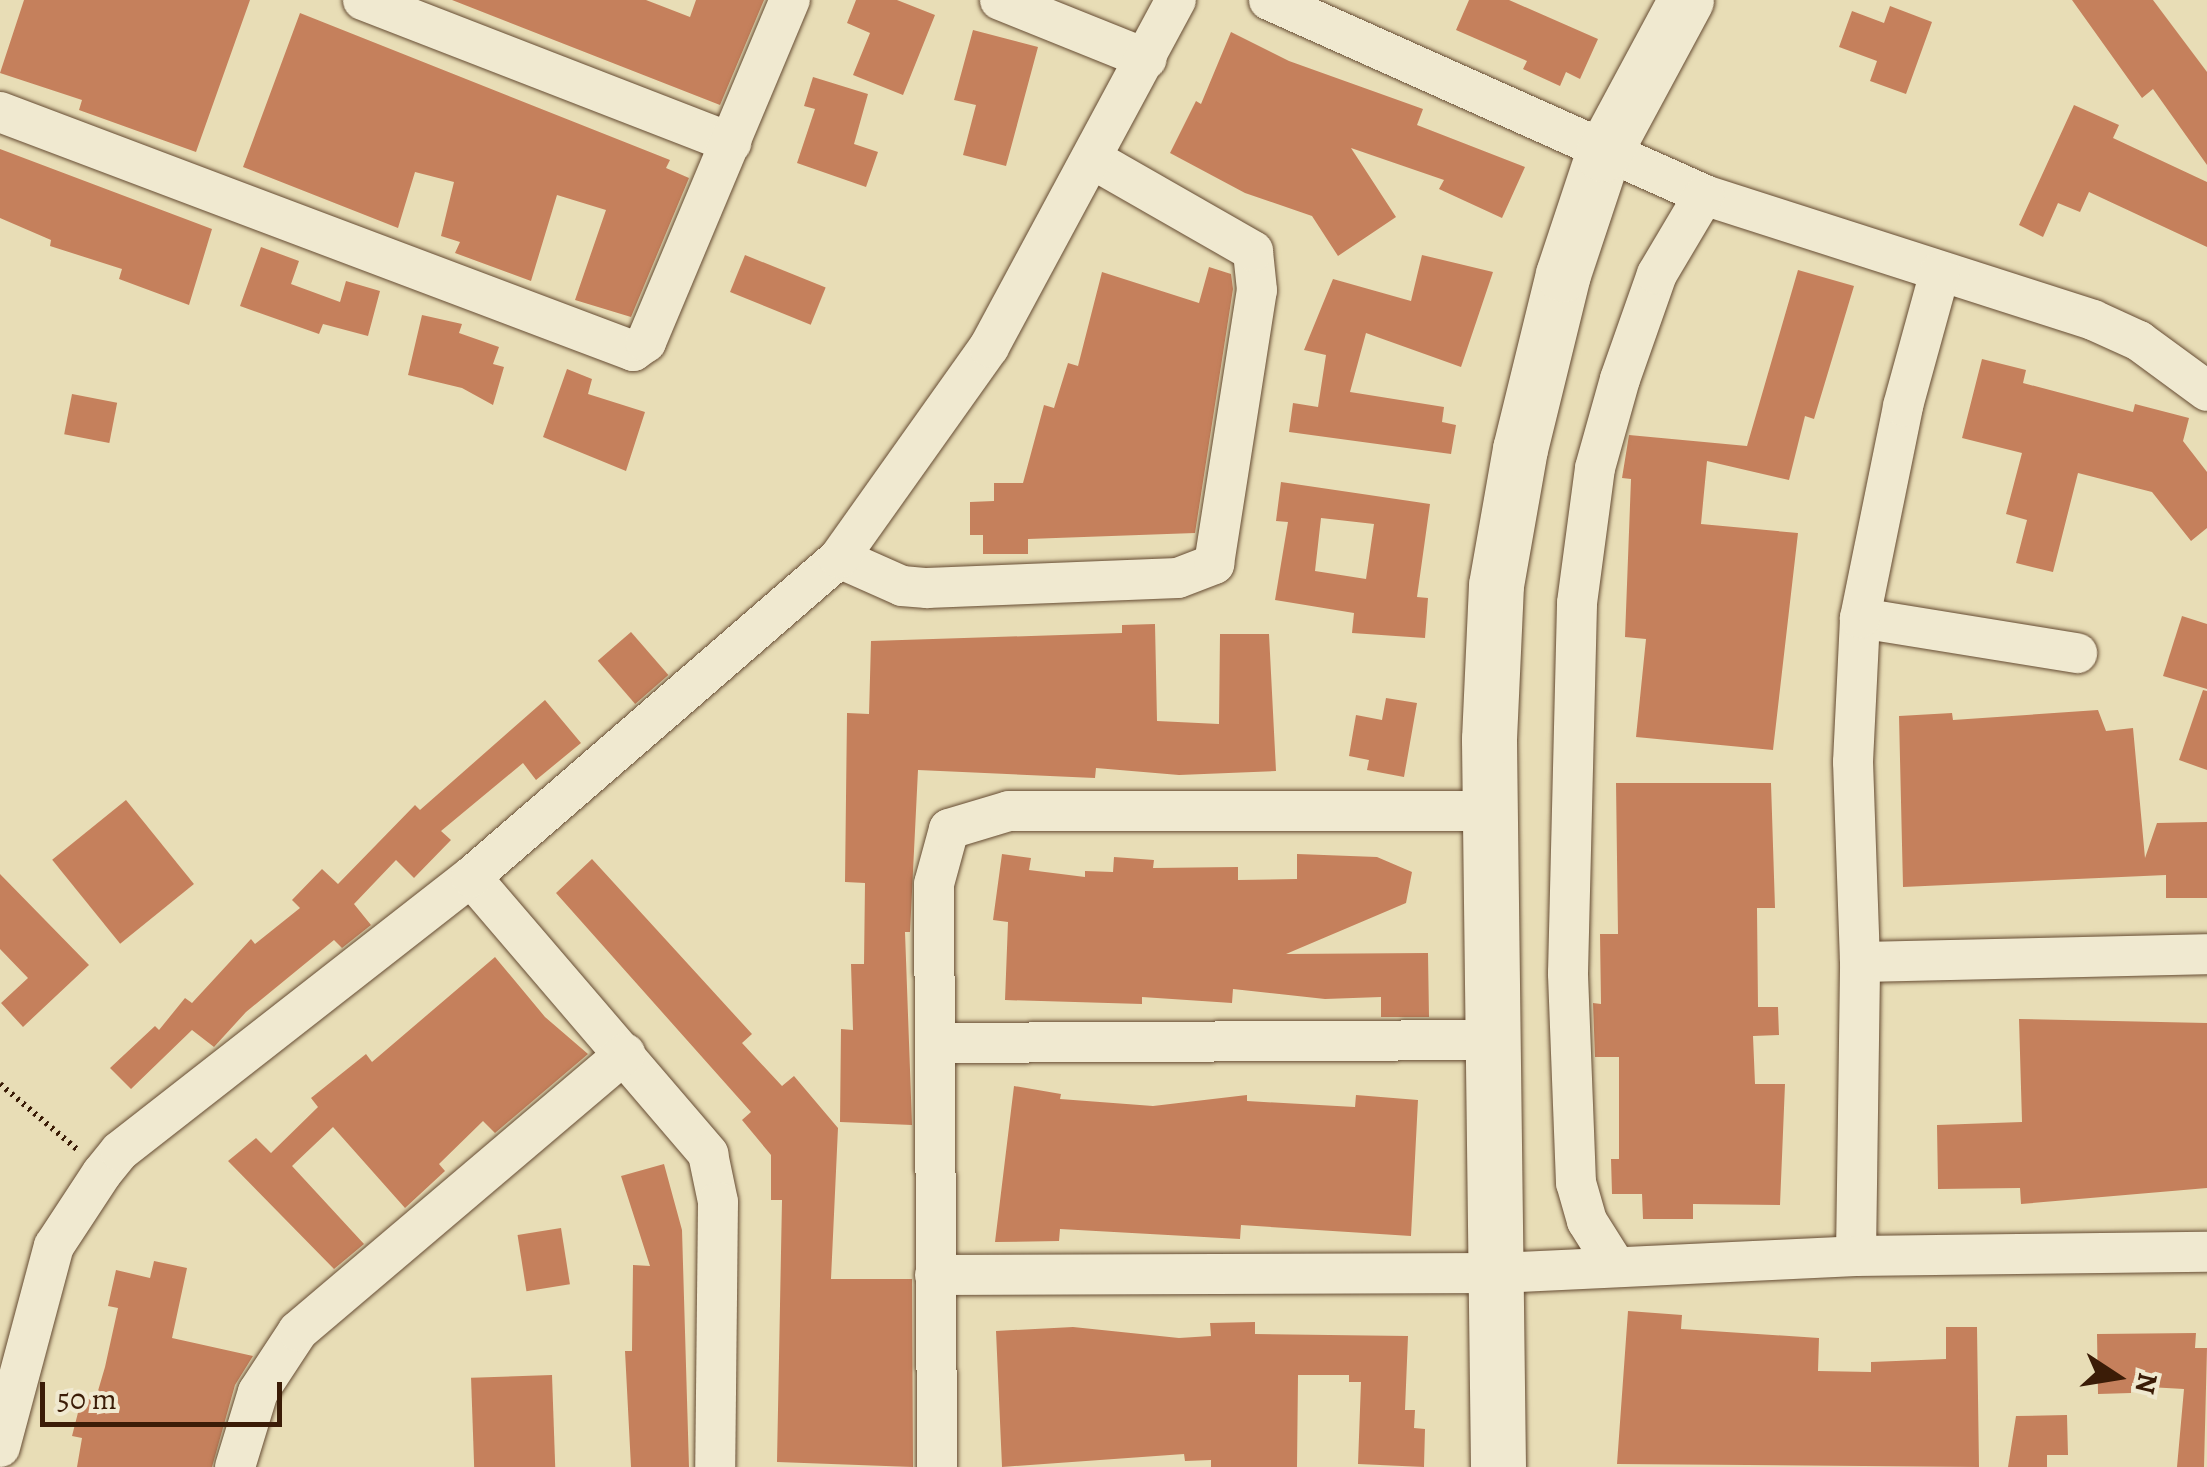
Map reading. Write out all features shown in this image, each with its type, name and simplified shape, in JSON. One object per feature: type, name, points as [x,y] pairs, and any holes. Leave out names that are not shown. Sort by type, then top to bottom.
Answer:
[{"type":"street","points":[[363,0],[731,143]]},
{"type":"street","points":[[0,112],[633,351],[646,342],[790,0]]},
{"type":"street","points":[[1000,0],[1147,59]]},
{"type":"street","points":[[0,1447],[54,1246],[102,1173],[120,1151],[472,877],[839,558],[989,346],[1094,160],[1176,0]]},
{"type":"street","points":[[1269,0],[1603,154],[1704,194],[2093,320],[2139,340],[2207,392]]},
{"type":"street","points":[[1498,1467],[1489,739],[1500,565],[1563,274],[1603,154],[1686,0]]},
{"type":"street","points":[[839,558],[902,586],[926,588],[1178,578],[1214,564],[1257,290],[1253,252],[1094,160]]},
{"type":"street","points":[[1614,1264],[1587,1221],[1576,1183],[1568,973],[1577,603],[1595,468],[1620,379],[1657,274],[1704,194]]},
{"type":"street","points":[[1856,1256],[1860,962],[1853,762],[1860,618],[1903,406],[1940,272]]},
{"type":"street","points":[[1860,618],[2078,652]]},
{"type":"street","points":[[937,1467],[939,1043],[934,884],[949,828],[969,818],[1008,811],[1492,811]]},
{"type":"street","points":[[472,877],[695,1135],[714,1172],[715,1467]]},
{"type":"street","points":[[1860,962],[2207,954]]},
{"type":"street","points":[[939,1043],[1494,1040]]},
{"type":"street","points":[[236,1467],[258,1392],[298,1331],[625,1054]]},
{"type":"street","points":[[935,1275],[1498,1272],[1856,1256],[2207,1252]]},
{"type":"path","points":[[0,1084],[102,1173]]},
{"type":"building","points":[[24,0],[250,0],[196,152],[79,110],[82,100],[0,73]]},
{"type":"building","points":[[452,0],[646,0],[690,17],[696,0],[764,0],[720,105]]},
{"type":"building","points":[[856,0],[897,0],[935,15],[903,95],[853,75],[870,33],[847,23]]},
{"type":"building","points":[[1469,0],[1509,0],[1598,39],[1580,79],[1566,72],[1560,86],[1523,69],[1527,61],[1456,30]]},
{"type":"building","points":[[2072,0],[2153,0],[2207,72],[2207,165],[2153,89],[2142,98]]},
{"type":"building","points":[[1890,6],[1932,22],[1906,94],[1870,81],[1877,61],[1839,47],[1852,11],[1884,23]]},
{"type":"building","points":[[300,13],[670,160],[666,168],[689,178],[631,317],[575,300],[606,210],[557,195],[531,281],[455,253],[460,242],[441,236],[454,182],[415,172],[398,228],[243,167]]},
{"type":"building","points":[[973,30],[1038,47],[1006,166],[963,155],[976,105],[954,100]]},
{"type":"building","points":[[1231,32],[1289,61],[1423,109],[1417,125],[1525,167],[1502,218],[1439,189],[1444,180],[1351,148],[1396,217],[1338,256],[1312,216],[1245,193],[1170,153],[1196,101],[1201,104]]},
{"type":"building","points":[[813,77],[868,94],[854,144],[878,152],[866,187],[797,163],[815,109],[804,106]]},
{"type":"building","points":[[2074,105],[2119,125],[2113,138],[2207,182],[2207,247],[2089,192],[2080,212],[2058,203],[2043,237],[2019,225]]},
{"type":"building","points":[[0,149],[212,229],[189,305],[119,279],[122,269],[50,246],[51,240],[0,218]]},
{"type":"building","points":[[261,247],[299,261],[291,284],[340,302],[346,281],[380,291],[368,336],[323,324],[319,334],[240,306]]},
{"type":"building","points":[[745,255],[826,288],[811,325],[730,292]]},
{"type":"building","points":[[1422,255],[1493,272],[1461,367],[1366,333],[1350,392],[1444,407],[1442,422],[1456,425],[1451,454],[1289,432],[1293,403],[1318,407],[1326,355],[1304,350],[1333,279],[1411,301]]},
{"type":"building","points":[[1209,267],[1231,274],[1233,289],[1195,533],[1028,539],[1028,554],[983,554],[983,535],[970,535],[970,502],[994,501],[994,483],[1023,483],[1044,405],[1054,408],[1068,363],[1078,366],[1102,272],[1199,303]]},
{"type":"building","points":[[1798,270],[1854,286],[1814,419],[1805,416],[1789,480],[1707,461],[1701,524],[1798,533],[1773,750],[1636,737],[1646,639],[1625,637],[1631,479],[1622,478],[1629,435],[1747,446]]},
{"type":"building","points":[[422,315],[462,324],[459,333],[499,347],[493,364],[504,367],[493,405],[462,388],[408,375]]},
{"type":"building","points":[[1982,359],[2026,370],[2023,383],[2133,412],[2135,404],[2189,418],[2183,441],[2207,472],[2207,528],[2191,541],[2152,492],[2078,473],[2053,572],[2016,563],[2027,520],[2006,514],[2022,453],[1962,438]]},
{"type":"building","points":[[567,369],[592,379],[588,394],[645,412],[626,471],[543,437]]},
{"type":"building","points":[[72,394],[117,403],[109,443],[64,434]]},
{"type":"building","points":[[1281,482],[1430,504],[1417,597],[1428,598],[1425,638],[1352,633],[1354,613],[1275,600],[1288,522],[1276,521]],"holes":[[[1321,518],[1374,524],[1366,579],[1315,571]]]},
{"type":"building","points":[[2182,616],[2207,624],[2207,689],[2163,676]]},
{"type":"building","points":[[1155,624],[1157,721],[1219,724],[1220,634],[1269,634],[1276,771],[1179,775],[1096,768],[1095,778],[918,770],[910,932],[905,932],[912,1125],[840,1122],[841,1029],[853,1030],[851,964],[864,964],[865,883],[845,882],[847,713],[869,714],[871,641],[1122,633],[1122,625]]},
{"type":"building","points":[[631,632],[668,675],[635,704],[598,661]]},
{"type":"building","points":[[2203,690],[2207,691],[2207,770],[2179,760]]},
{"type":"building","points":[[1386,698],[1417,703],[1404,777],[1367,770],[1369,760],[1349,756],[1356,715],[1382,720]]},
{"type":"building","points":[[545,700],[581,743],[536,780],[523,763],[441,831],[451,840],[414,878],[396,860],[354,904],[371,925],[342,948],[334,940],[246,1012],[214,1047],[192,1030],[131,1089],[110,1068],[155,1026],[159,1030],[185,998],[192,1003],[251,939],[255,944],[300,908],[292,900],[322,869],[338,884],[415,805],[420,810]]},
{"type":"building","points":[[2098,710],[2106,731],[2133,728],[2145,858],[2157,823],[2207,822],[2207,898],[2166,898],[2166,875],[1903,887],[1899,716],[1952,713],[1953,720]]},
{"type":"building","points":[[1616,783],[1771,783],[1775,908],[1757,908],[1758,1007],[1778,1007],[1779,1035],[1753,1036],[1755,1084],[1785,1084],[1780,1205],[1693,1204],[1693,1219],[1643,1219],[1642,1194],[1612,1194],[1611,1159],[1619,1159],[1619,1057],[1595,1057],[1593,1003],[1601,1004],[1600,934],[1618,934]]},
{"type":"building","points":[[126,800],[194,884],[120,944],[52,860]]},
{"type":"building","points":[[1002,854],[1031,858],[1029,870],[1085,877],[1085,871],[1113,872],[1114,857],[1154,860],[1153,868],[1238,867],[1238,880],[1297,879],[1297,854],[1377,857],[1412,872],[1406,903],[1286,954],[1428,953],[1429,1017],[1381,1017],[1381,997],[1325,999],[1233,989],[1232,1003],[1142,997],[1142,1004],[1005,1000],[1008,922],[993,920]]},
{"type":"building","points":[[592,859],[752,1034],[742,1043],[782,1086],[794,1076],[838,1128],[831,1279],[912,1279],[913,1467],[777,1462],[782,1200],[771,1200],[771,1155],[742,1120],[751,1112],[556,893]]},
{"type":"building","points":[[0,874],[89,965],[23,1027],[1,1003],[28,978],[0,949]]},
{"type":"building","points":[[495,957],[545,1017],[588,1054],[495,1133],[483,1121],[439,1164],[445,1171],[405,1208],[333,1127],[292,1166],[364,1244],[334,1269],[228,1161],[256,1138],[271,1153],[318,1107],[311,1098],[366,1054],[372,1062]]},
{"type":"building","points":[[2019,1019],[2207,1023],[2207,1188],[2021,1204],[2020,1188],[1938,1189],[1937,1125],[2022,1122]]},
{"type":"building","points":[[1014,1086],[1061,1094],[1060,1099],[1153,1106],[1247,1095],[1247,1101],[1355,1107],[1356,1095],[1418,1100],[1411,1236],[1241,1225],[1240,1239],[1060,1229],[1059,1241],[995,1242]]},
{"type":"building","points":[[664,1164],[682,1230],[689,1467],[631,1467],[625,1351],[632,1351],[633,1265],[650,1266],[621,1176]]},
{"type":"building","points":[[561,1228],[570,1284],[526,1291],[518,1235]]},
{"type":"building","points":[[154,1261],[187,1268],[172,1338],[253,1356],[235,1385],[212,1467],[77,1467],[82,1438],[72,1436],[82,1397],[95,1401],[105,1367],[118,1308],[108,1306],[116,1270],[150,1278]]},
{"type":"building","points":[[1628,1311],[1682,1315],[1681,1329],[1819,1338],[1818,1371],[1871,1372],[1871,1362],[1946,1359],[1946,1327],[1977,1327],[1979,1467],[1617,1464]]},
{"type":"building","points":[[1255,1322],[1255,1334],[1408,1336],[1405,1410],[1415,1410],[1414,1428],[1425,1429],[1424,1467],[1358,1464],[1361,1382],[1349,1382],[1349,1375],[1298,1375],[1297,1467],[1211,1467],[1211,1460],[1185,1461],[1184,1454],[1002,1467],[996,1331],[1073,1327],[1179,1338],[1211,1336],[1210,1323]]},
{"type":"building","points":[[2196,1333],[2195,1348],[2207,1348],[2204,1467],[2177,1467],[2184,1389],[2131,1386],[2131,1393],[2098,1394],[2097,1334]]},
{"type":"building","points":[[552,1375],[555,1467],[474,1467],[471,1378]]},
{"type":"building","points":[[2067,1415],[2068,1455],[2047,1455],[2047,1467],[2008,1467],[2016,1416]]}]
